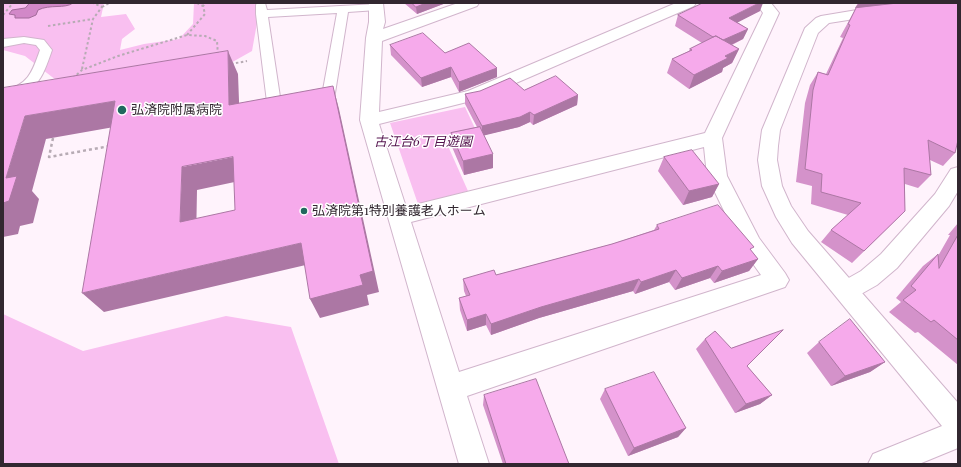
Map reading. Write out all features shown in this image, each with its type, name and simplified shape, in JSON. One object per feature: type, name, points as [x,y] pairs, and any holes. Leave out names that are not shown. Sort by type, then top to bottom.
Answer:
[{"type":"street","points":[[374,38],[472,3]]},
{"type":"street","points":[[369,120],[473,96],[689,3]]},
{"type":"street","points":[[450,388],[777,280],[751,244],[717,176],[712,138],[771,13],[769,8],[763,3]]},
{"type":"street","points":[[376,5],[377,22],[374,38],[369,120],[474,464]]},
{"type":"street","points":[[903,8],[832,18],[821,21],[814,26],[771,130],[767,145],[767,168],[779,204],[800,237],[958,424]]},
{"type":"street","points":[[398,217],[712,138]]},
{"type":"street","points":[[846,291],[865,281],[889,261],[942,200],[958,174]]},
{"type":"street","points":[[883,464],[958,434]]},
{"type":"lane","points":[[343,10],[329,93],[274,102],[262,8],[343,10],[376,5]]},
{"type":"lane","points":[[3,43],[24,40],[40,42],[46,50],[35,79],[25,88],[3,95]]},
{"type":"path","points":[[3,15],[4,11],[13,3]]},
{"type":"path","points":[[93,3],[102,7]]},
{"type":"path","points":[[82,70],[93,19],[102,7],[109,3]]},
{"type":"path","points":[[187,35],[205,14],[203,6],[197,3]]},
{"type":"path","points":[[203,6],[206,3]]},
{"type":"path","points":[[45,27],[93,19]]},
{"type":"path","points":[[71,80],[82,70],[118,56],[187,35],[205,36],[217,41],[218,60]]},
{"type":"path","points":[[226,65],[268,57]]},
{"type":"path","points":[[53,138],[49,157],[111,146]]},
{"type":"green space","points":[[3,3],[104,3],[101,17],[126,14],[135,29],[122,39],[120,50],[144,44],[179,39],[193,24],[194,3],[256,3],[259,12],[252,51],[220,69],[65,87],[25,56],[3,50]]},
{"type":"green space","name":"古江台6丁目遊園","points":[[465,107],[480,139],[448,146],[468,191],[418,204],[390,123]]},
{"type":"green space","points":[[3,314],[83,351],[226,316],[291,327],[339,464],[3,464]]},
{"type":"shaded area","points":[[30,3],[73,3],[66,6],[43,8],[38,10],[36,15],[29,18],[15,18],[15,15],[9,14],[12,10],[25,8]]},
{"type":"building","points":[[412,3],[426,3],[416,7]]},
{"type":"building","points":[[703,3],[759,3],[729,18],[748,29],[723,40],[716,36],[713,37],[678,15]]},
{"type":"building","points":[[898,3],[958,3],[958,140],[955,153],[928,140],[931,175],[904,168],[905,211],[864,251],[831,230],[861,203],[821,192],[822,174],[805,169],[813,90],[818,72],[828,75],[850,25],[848,24],[856,8]]},
{"type":"building","points":[[423,33],[445,53],[469,43],[497,68],[459,82],[451,67],[421,78],[390,45]]},
{"type":"building","points":[[716,36],[739,49],[725,56],[728,58],[694,75],[672,59],[692,50],[690,49]]},
{"type":"building","points":[[228,51],[229,105],[333,86],[373,271],[360,275],[363,285],[310,299],[301,243],[82,293],[115,101],[25,116],[6,178],[17,176],[9,201],[3,203],[3,88]],"holes":[[[233,157],[235,210],[180,222],[182,167]]]},
{"type":"building","points":[[556,76],[578,95],[534,115],[530,112],[520,117],[482,126],[465,94],[480,91],[510,78],[524,90]]},
{"type":"building","points":[[480,127],[493,154],[463,161],[451,133]]},
{"type":"building","points":[[692,150],[719,184],[689,191],[664,157]]},
{"type":"building","points":[[718,205],[754,247],[750,249],[758,259],[722,271],[718,266],[682,278],[676,270],[641,282],[639,279],[541,307],[491,324],[486,314],[467,320],[459,298],[470,295],[463,279],[494,270],[496,275],[612,244],[659,229],[657,225]]},
{"type":"building","points":[[958,235],[958,340],[934,320],[931,322],[903,300],[916,290],[911,286],[938,254],[939,268]]},
{"type":"building","points":[[850,319],[885,362],[845,376],[819,342]]},
{"type":"building","points":[[783,330],[747,366],[772,395],[746,404],[705,339],[715,331],[731,348]]},
{"type":"building","points":[[654,372],[686,428],[634,448],[605,389]]},
{"type":"building","points":[[536,379],[569,464],[506,464],[484,395]]},
{"type":"place","name":"弘済院附属病院","points":[[122,110]]},
{"type":"place","name":"弘済院第1特別養護老人ホーム","points":[[304,211]]}]
